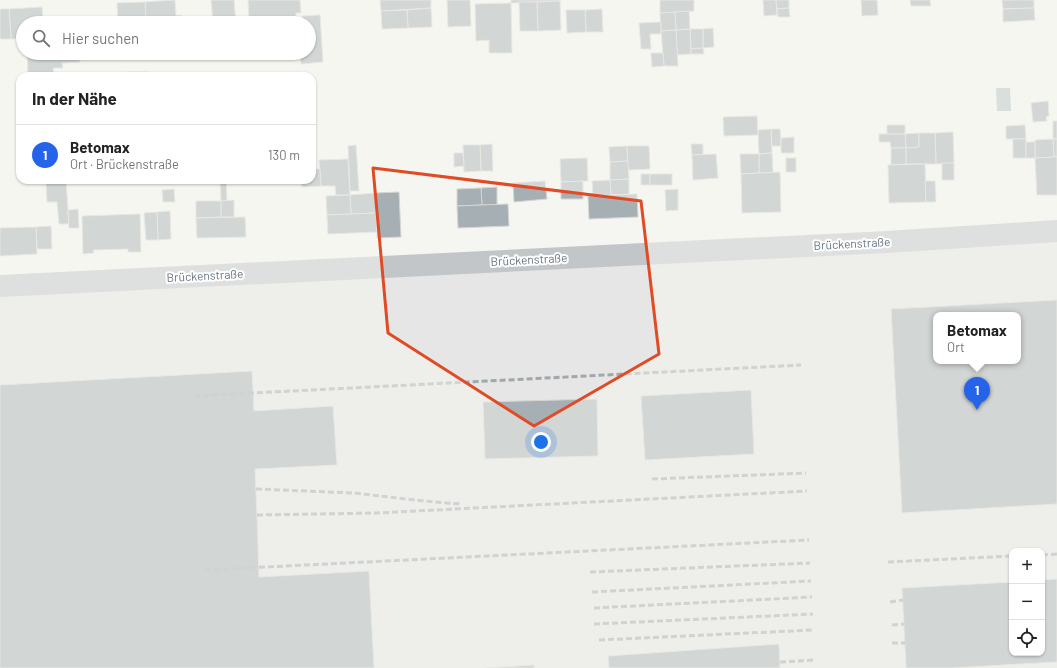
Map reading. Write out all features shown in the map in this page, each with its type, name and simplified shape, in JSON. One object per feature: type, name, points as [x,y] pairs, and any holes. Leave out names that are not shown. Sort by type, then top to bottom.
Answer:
[{"type":"street","name":"Brückenstraße","points":[[0,286],[887,242],[1057,231]]},
{"type":"highlighted area","points":[[373,168],[641,201],[659,354],[534,426],[388,333]]},
{"type":"shaded area","points":[[996,88],[1010,88],[1011,111],[997,111]]},
{"type":"shaded area","points":[[1057,231],[1057,668],[0,668],[0,286]]},
{"type":"building","points":[[175,0],[176,16],[146,16],[145,2]]},
{"type":"building","points":[[211,0],[234,0],[235,16],[212,16]]},
{"type":"building","points":[[248,0],[300,0],[301,13],[296,13],[296,16],[249,16]]},
{"type":"building","points":[[380,0],[431,0],[431,8],[381,11]]},
{"type":"building","points":[[447,0],[470,0],[471,26],[448,27]]},
{"type":"building","points":[[511,0],[560,0],[560,1],[511,3]]},
{"type":"building","points":[[660,0],[694,0],[694,11],[660,13]]},
{"type":"building","points":[[763,0],[776,0],[777,15],[764,16]]},
{"type":"building","points":[[776,0],[789,0],[789,8],[777,9]]},
{"type":"building","points":[[861,0],[877,0],[878,15],[862,16]]},
{"type":"building","points":[[910,0],[930,0],[931,6],[911,6]]},
{"type":"building","points":[[1002,0],[1034,0],[1034,8],[1003,9]]},
{"type":"building","points":[[560,1],[561,30],[538,31],[537,2]]},
{"type":"building","points":[[145,2],[146,16],[118,16],[117,3]]},
{"type":"building","points":[[519,2],[537,2],[538,31],[520,31]]},
{"type":"building","points":[[511,3],[512,53],[489,53],[489,40],[476,41],[475,4]]},
{"type":"building","points":[[42,7],[43,16],[16,16],[16,39],[11,39],[9,9]]},
{"type":"building","points":[[431,8],[432,27],[408,28],[407,10]]},
{"type":"building","points":[[789,8],[790,17],[778,17],[777,9]]},
{"type":"building","points":[[1034,8],[1035,20],[1003,22],[1003,9]]},
{"type":"building","points":[[0,9],[9,9],[11,39],[0,39]]},
{"type":"building","points":[[602,9],[603,32],[586,32],[585,10]]},
{"type":"building","points":[[407,10],[408,28],[382,29],[381,11]]},
{"type":"building","points":[[566,10],[585,10],[586,32],[567,33]]},
{"type":"building","points":[[689,11],[690,29],[676,30],[675,12]]},
{"type":"building","points":[[675,12],[676,30],[661,31],[660,13]]},
{"type":"building","points":[[320,15],[323,62],[301,64],[301,60],[316,60],[316,16],[302,16]]},
{"type":"building","points":[[661,22],[661,34],[650,34],[651,49],[641,49],[639,23]]},
{"type":"building","points":[[713,28],[714,47],[703,48],[703,29]]},
{"type":"building","points":[[690,29],[703,29],[703,48],[691,49]]},
{"type":"building","points":[[690,29],[691,54],[677,55],[676,30]]},
{"type":"building","points":[[676,30],[678,66],[664,66],[661,31]]},
{"type":"building","points":[[703,48],[704,54],[691,54],[691,49]]},
{"type":"building","points":[[651,53],[663,53],[664,66],[652,67]]},
{"type":"building","points":[[27,60],[80,60],[80,62],[62,63],[63,68],[53,68],[54,72],[28,72]]},
{"type":"building","points":[[1048,101],[1049,116],[1046,117],[1047,121],[1033,122],[1031,103]]},
{"type":"building","points":[[757,116],[758,135],[724,136],[723,117]]},
{"type":"building","points":[[1053,121],[1057,121],[1057,139],[1053,139]]},
{"type":"building","points":[[887,125],[905,125],[905,134],[887,134]]},
{"type":"building","points":[[1025,125],[1026,139],[1006,139],[1006,126]]},
{"type":"building","points":[[771,129],[780,129],[781,146],[772,146]]},
{"type":"building","points":[[771,129],[772,153],[759,154],[758,130]]},
{"type":"building","points":[[953,132],[954,163],[936,164],[935,133]]},
{"type":"building","points":[[919,133],[919,147],[906,148],[905,134]]},
{"type":"building","points":[[919,133],[935,133],[936,164],[906,164],[906,148],[919,147]]},
{"type":"building","points":[[879,134],[905,134],[906,148],[891,148],[890,142],[879,142]]},
{"type":"building","points":[[794,137],[794,153],[781,153],[781,138]]},
{"type":"building","points":[[1013,139],[1026,139],[1026,158],[1013,158]]},
{"type":"building","points":[[1053,139],[1057,139],[1057,157],[1054,157]]},
{"type":"building","points":[[1053,139],[1054,157],[1035,158],[1035,140]]},
{"type":"building","points":[[1026,142],[1035,142],[1035,158],[1026,158]]},
{"type":"building","points":[[492,144],[493,171],[481,171],[480,145]]},
{"type":"building","points":[[691,144],[703,144],[703,155],[692,155]]},
{"type":"building","points":[[356,145],[359,191],[350,191],[348,146]]},
{"type":"building","points":[[463,145],[480,145],[481,171],[464,172]]},
{"type":"building","points":[[627,146],[628,161],[610,162],[609,147]]},
{"type":"building","points":[[627,146],[649,146],[650,169],[628,170]]},
{"type":"building","points":[[891,148],[906,148],[906,164],[891,165]]},
{"type":"building","points":[[454,153],[463,153],[464,166],[454,167]]},
{"type":"building","points":[[772,153],[773,173],[759,173],[759,154]]},
{"type":"building","points":[[716,154],[718,178],[693,180],[692,155]]},
{"type":"building","points":[[740,154],[759,154],[759,173],[741,174]]},
{"type":"building","points":[[1057,157],[1057,195],[1037,195],[1035,158]]},
{"type":"building","points":[[587,158],[588,181],[561,182],[560,159]]},
{"type":"building","points":[[786,158],[796,158],[796,172],[786,172]]},
{"type":"building","points":[[348,159],[350,195],[336,195],[335,186],[321,186],[319,160]]},
{"type":"building","points":[[628,161],[629,179],[610,180],[610,162]]},
{"type":"building","points":[[942,163],[954,163],[954,180],[942,180]]},
{"type":"building","points":[[925,164],[926,202],[889,203],[888,165]]},
{"type":"building","points":[[316,169],[320,169],[321,186],[302,187],[302,184],[316,184]]},
{"type":"building","points":[[780,172],[781,212],[742,213],[741,174]]},
{"type":"building","points":[[641,174],[650,174],[650,185],[641,185]]},
{"type":"building","points":[[650,174],[672,174],[672,185],[650,185]]},
{"type":"building","points":[[629,179],[629,194],[611,195],[610,180]]},
{"type":"building","points":[[610,180],[611,195],[593,196],[592,181]]},
{"type":"building","points":[[545,181],[547,199],[514,202],[513,183]]},
{"type":"building","points":[[583,181],[583,199],[561,199],[561,182]]},
{"type":"building","points":[[925,181],[935,181],[936,202],[926,202]]},
{"type":"building","points":[[46,184],[66,184],[69,224],[59,224],[57,202],[47,202]]},
{"type":"building","points":[[220,184],[226,184],[227,201],[221,201]]},
{"type":"building","points":[[497,187],[497,205],[482,205],[481,188]]},
{"type":"building","points":[[481,188],[482,205],[457,206],[457,189]]},
{"type":"building","points":[[174,189],[175,202],[163,202],[162,190]]},
{"type":"building","points":[[678,189],[678,210],[666,211],[665,190]]},
{"type":"building","points":[[399,192],[401,237],[377,238],[375,193]]},
{"type":"building","points":[[375,193],[376,213],[351,214],[350,195]]},
{"type":"building","points":[[637,194],[638,217],[589,219],[588,196]]},
{"type":"building","points":[[350,195],[351,214],[327,215],[326,196]]},
{"type":"building","points":[[234,200],[234,217],[221,217],[221,201]]},
{"type":"building","points":[[196,201],[221,201],[221,217],[196,218]]},
{"type":"building","points":[[508,204],[509,226],[458,228],[457,206]]},
{"type":"building","points":[[78,209],[79,228],[69,228],[68,210]]},
{"type":"building","points":[[170,211],[171,239],[158,240],[157,212]]},
{"type":"building","points":[[157,212],[158,240],[146,240],[144,213]]},
{"type":"building","points":[[376,213],[377,232],[328,234],[327,215]]},
{"type":"building","points":[[140,214],[141,252],[128,252],[128,249],[93,250],[94,253],[83,254],[82,216]]},
{"type":"building","points":[[245,217],[246,237],[197,238],[196,218]]},
{"type":"building","points":[[51,226],[52,249],[37,249],[36,227]]},
{"type":"building","points":[[36,227],[37,254],[0,256],[0,228]]},
{"type":"building","points":[[1057,300],[1057,504],[902,513],[891,309]]},
{"type":"building","points":[[252,371],[254,411],[333,406],[337,465],[255,469],[259,577],[369,571],[374,668],[0,668],[0,385]]},
{"type":"building","points":[[751,390],[754,454],[645,460],[641,396]]},
{"type":"building","points":[[597,399],[598,456],[485,459],[483,402]]},
{"type":"building","points":[[1057,579],[1057,662],[950,668],[906,668],[902,588],[1009,582],[1009,656],[1045,656],[1045,580]]},
{"type":"building","points":[[779,644],[780,668],[609,668],[608,656]]},
{"type":"building","points":[[534,665],[534,668],[486,668]]},
{"type":"railway","points":[[194,396],[801,365]]},
{"type":"railway","points":[[652,479],[806,473]]},
{"type":"railway","points":[[256,489],[354,493],[461,504]]},
{"type":"railway","points":[[257,515],[377,513],[807,491]]},
{"type":"railway","points":[[205,570],[809,540]]},
{"type":"railway","points":[[1045,555],[1057,554]]},
{"type":"railway","points":[[888,562],[1009,556]]},
{"type":"railway","points":[[590,572],[810,563]]},
{"type":"railway","points":[[592,592],[811,581]]},
{"type":"railway","points":[[594,608],[812,597]]},
{"type":"railway","points":[[890,602],[903,600]]},
{"type":"railway","points":[[594,624],[813,614]]},
{"type":"railway","points":[[892,625],[904,624]]},
{"type":"railway","points":[[599,640],[813,630]]},
{"type":"railway","points":[[892,643],[905,643]]},
{"type":"railway","points":[[780,662],[815,660]]},
{"type":"place","name":"Betomax","points":[[977,410]]}]
